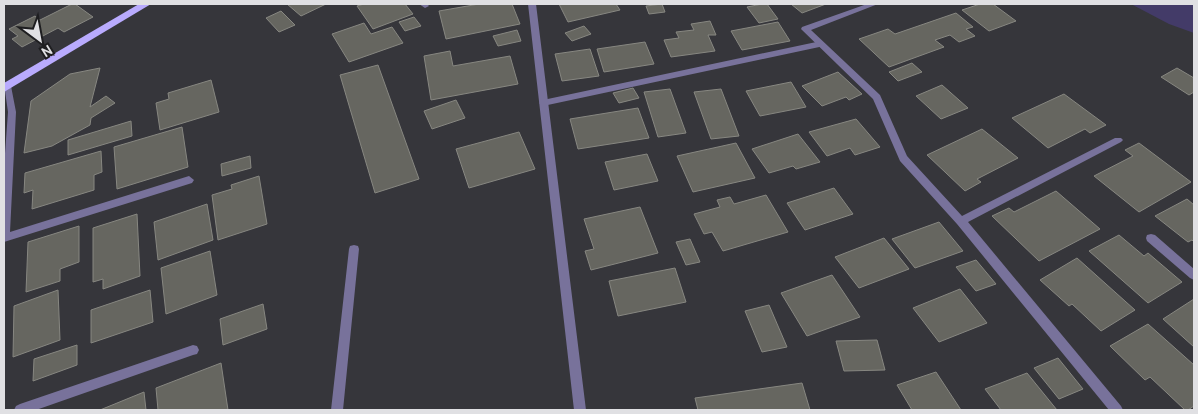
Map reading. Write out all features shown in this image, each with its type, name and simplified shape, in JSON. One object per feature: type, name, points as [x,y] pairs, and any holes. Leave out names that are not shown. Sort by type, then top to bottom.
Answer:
[{"type":"main road","points":[[6,87],[146,4]]},
{"type":"street","points":[[532,4],[580,410]]},
{"type":"street","points":[[874,4],[805,29],[877,97],[903,158],[961,221],[1117,410]]},
{"type":"street","points":[[544,103],[821,44]]},
{"type":"street","points":[[6,87],[12,112],[4,238],[189,180]]},
{"type":"street","points":[[961,221],[1118,140]]},
{"type":"street","points":[[1151,238],[1194,274]]},
{"type":"street","points":[[337,410],[354,249]]},
{"type":"street","points":[[20,410],[193,350]]},
{"type":"shaded area","points":[[1131,4],[1194,4],[1194,33],[1169,24]]},
{"type":"building","points":[[75,4],[93,17],[64,32],[58,28],[22,47],[12,39],[18,36],[9,29],[35,16],[40,20]]},
{"type":"building","points":[[287,4],[326,4],[301,16]]},
{"type":"building","points":[[364,4],[405,4],[413,14],[373,29],[357,6]]},
{"type":"building","points":[[479,4],[512,4],[520,24],[446,39],[439,11]]},
{"type":"building","points":[[559,4],[616,4],[620,10],[568,22]]},
{"type":"building","points":[[662,4],[665,12],[649,14],[646,6]]},
{"type":"building","points":[[767,4],[778,19],[759,23],[747,7]]},
{"type":"building","points":[[791,4],[826,4],[802,13]]},
{"type":"building","points":[[980,4],[993,4],[1016,21],[989,31],[962,10]]},
{"type":"building","points":[[281,11],[295,25],[279,32],[266,18]]},
{"type":"building","points":[[956,13],[973,27],[966,29],[975,36],[959,42],[950,35],[935,40],[944,47],[889,67],[859,39],[888,29],[895,34]]},
{"type":"building","points":[[414,17],[421,26],[405,31],[399,22]]},
{"type":"building","points":[[710,21],[716,35],[708,35],[715,51],[671,57],[664,40],[679,38],[676,32],[694,30],[691,24]]},
{"type":"building","points":[[778,22],[790,41],[742,50],[731,31]]},
{"type":"building","points":[[364,23],[371,34],[392,27],[403,43],[349,62],[332,34]]},
{"type":"building","points":[[584,26],[591,34],[572,41],[565,33]]},
{"type":"building","points":[[517,30],[521,41],[498,46],[493,36]]},
{"type":"building","points":[[645,42],[654,64],[604,72],[597,49]]},
{"type":"building","points":[[590,49],[599,76],[562,81],[555,54]]},
{"type":"building","points":[[450,51],[453,66],[510,56],[518,84],[431,100],[424,56]]},
{"type":"building","points":[[912,63],[922,72],[898,81],[889,72]]},
{"type":"building","points":[[378,65],[419,179],[375,193],[340,75]]},
{"type":"building","points":[[100,68],[90,107],[106,96],[115,103],[91,118],[90,125],[52,146],[24,153],[31,101],[70,74]]},
{"type":"building","points":[[1177,68],[1194,78],[1194,92],[1189,95],[1161,77]]},
{"type":"building","points":[[838,72],[862,94],[849,100],[846,97],[822,106],[802,86]]},
{"type":"building","points":[[211,80],[219,112],[160,130],[156,103],[169,99],[168,93]]},
{"type":"building","points":[[791,82],[806,107],[760,116],[746,91]]},
{"type":"building","points":[[942,85],[968,108],[941,119],[916,96]]},
{"type":"building","points":[[633,88],[639,98],[619,103],[613,93]]},
{"type":"building","points":[[670,89],[686,133],[658,137],[644,92]]},
{"type":"building","points":[[721,89],[739,136],[711,139],[694,92]]},
{"type":"building","points":[[1064,94],[1106,125],[1090,133],[1085,129],[1048,148],[1012,118]]},
{"type":"building","points":[[456,100],[465,118],[432,129],[424,111]]},
{"type":"building","points":[[638,108],[649,138],[578,149],[570,119]]},
{"type":"building","points":[[856,119],[880,147],[855,155],[850,148],[827,156],[809,132]]},
{"type":"building","points":[[131,121],[132,136],[68,155],[68,140]]},
{"type":"building","points":[[182,127],[188,167],[117,189],[114,147]]},
{"type":"building","points":[[982,129],[1018,158],[977,179],[981,182],[965,191],[927,155]]},
{"type":"building","points":[[519,132],[535,169],[469,188],[456,149]]},
{"type":"building","points":[[798,134],[820,162],[796,169],[793,166],[769,173],[752,149]]},
{"type":"building","points":[[736,143],[755,178],[693,192],[677,156]]},
{"type":"building","points":[[1139,143],[1191,182],[1139,212],[1094,176],[1133,156],[1125,150]]},
{"type":"building","points":[[101,151],[102,172],[94,175],[94,190],[32,209],[33,190],[24,193],[25,173]]},
{"type":"building","points":[[647,154],[658,181],[614,190],[605,162]]},
{"type":"building","points":[[250,156],[251,168],[222,176],[221,164]]},
{"type":"building","points":[[259,176],[267,224],[218,240],[212,195],[232,189],[231,185]]},
{"type":"building","points":[[834,188],[853,214],[805,230],[787,203]]},
{"type":"building","points":[[1056,191],[1100,229],[1039,261],[992,216],[1009,208],[1014,212]]},
{"type":"building","points":[[766,195],[788,232],[723,251],[712,232],[704,234],[694,214],[720,207],[717,200],[730,197],[734,204]]},
{"type":"building","points":[[1187,199],[1194,205],[1194,242],[1192,240],[1188,242],[1155,216]]},
{"type":"building","points":[[207,204],[213,240],[158,260],[154,222]]},
{"type":"building","points":[[640,207],[658,253],[591,270],[585,251],[594,249],[584,219]]},
{"type":"building","points":[[137,214],[140,276],[103,289],[103,279],[93,282],[93,228]]},
{"type":"building","points":[[939,222],[963,251],[915,268],[892,239]]},
{"type":"building","points":[[79,226],[79,262],[60,269],[60,281],[26,292],[28,242]]},
{"type":"building","points":[[1119,235],[1144,256],[1148,253],[1182,282],[1148,303],[1089,251]]},
{"type":"building","points":[[884,238],[909,269],[859,288],[835,257]]},
{"type":"building","points":[[690,239],[700,262],[686,265],[676,242]]},
{"type":"building","points":[[210,251],[217,295],[166,314],[161,268]]},
{"type":"building","points":[[1077,258],[1135,310],[1101,331],[1072,304],[1069,306],[1040,280]]},
{"type":"building","points":[[976,260],[996,284],[976,291],[956,267]]},
{"type":"building","points":[[675,268],[686,302],[618,316],[609,281]]},
{"type":"building","points":[[832,275],[860,317],[807,336],[781,293]]},
{"type":"building","points":[[960,289],[987,323],[939,342],[913,308]]},
{"type":"building","points":[[58,290],[60,340],[13,357],[14,306]]},
{"type":"building","points":[[150,290],[153,322],[91,343],[91,310]]},
{"type":"building","points":[[1194,299],[1194,347],[1163,319]]},
{"type":"building","points":[[263,304],[267,329],[223,345],[220,319]]},
{"type":"building","points":[[769,305],[787,347],[762,352],[745,311]]},
{"type":"building","points":[[1148,324],[1194,365],[1194,406],[1188,410],[1185,410],[1150,377],[1145,380],[1110,346]]},
{"type":"building","points":[[877,340],[885,370],[844,371],[836,341]]},
{"type":"building","points":[[77,345],[77,365],[33,381],[34,359]]},
{"type":"building","points":[[1058,358],[1083,389],[1059,399],[1034,368]]},
{"type":"building","points":[[221,363],[228,410],[158,410],[156,388]]},
{"type":"building","points":[[936,372],[961,410],[912,410],[897,385]]},
{"type":"building","points":[[1027,373],[1057,410],[1001,410],[985,389]]},
{"type":"building","points":[[802,383],[810,410],[698,410],[695,398]]},
{"type":"building","points":[[144,392],[146,410],[100,410]]}]
